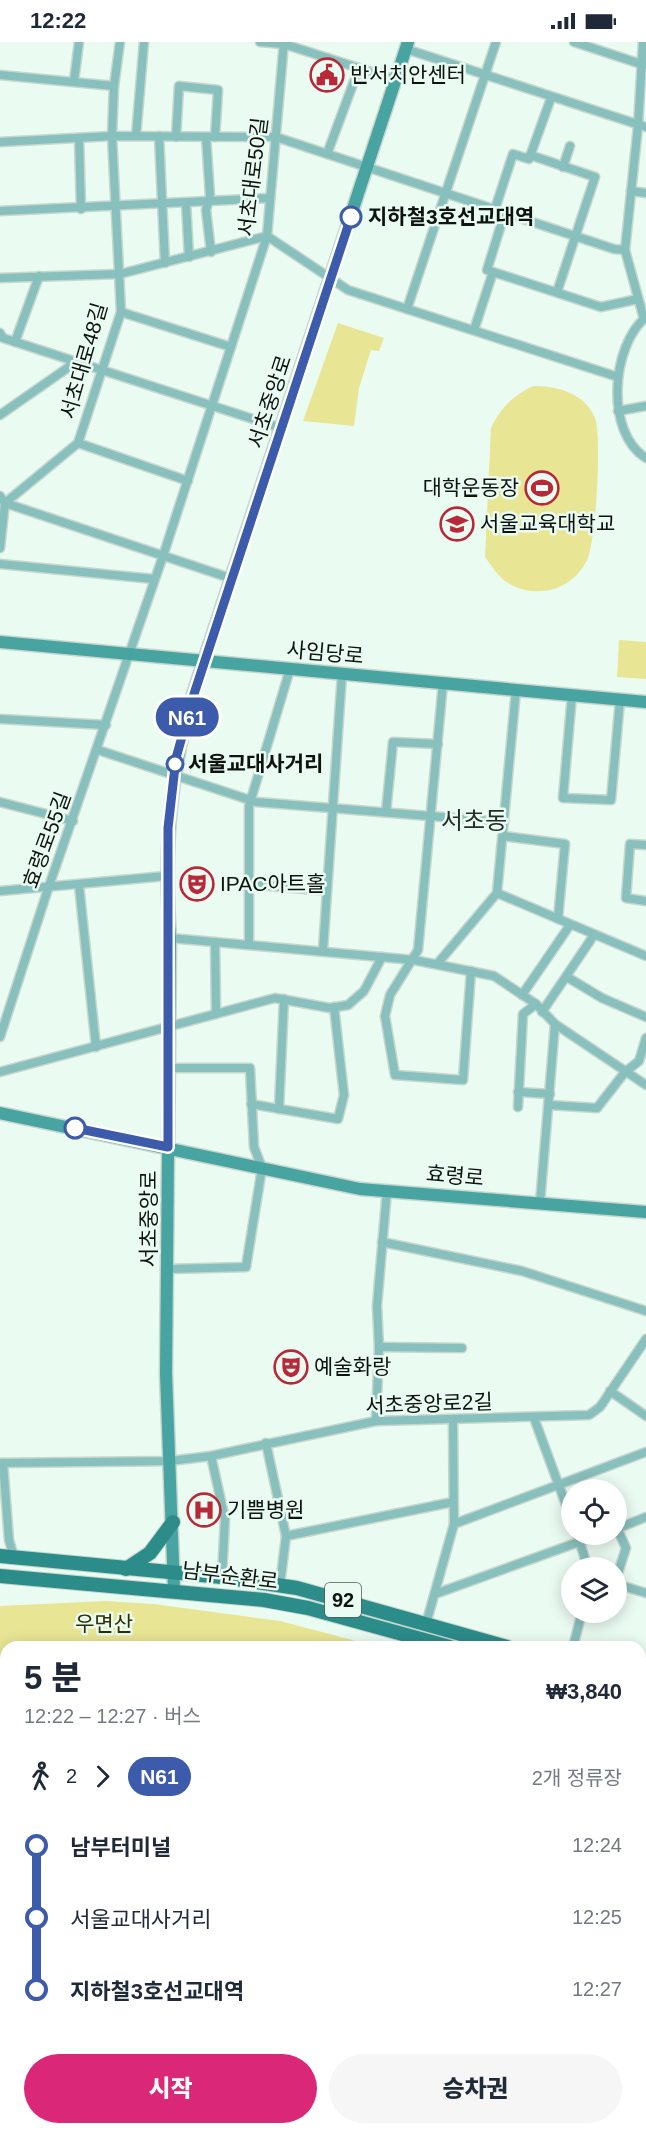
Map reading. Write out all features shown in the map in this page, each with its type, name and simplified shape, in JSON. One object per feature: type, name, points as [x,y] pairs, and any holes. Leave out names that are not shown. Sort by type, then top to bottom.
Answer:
[{"type":"main road","name":"서초중앙로","points":[[174,1590],[166,1373],[169,1269],[167,1028],[170,938],[166,876],[173,775],[187,716],[407,46]]},
{"type":"main road","name":"사임당로","points":[[0,642],[646,702]]},
{"type":"main road","name":"효령로","points":[[0,1113],[168,1147],[316,1181],[387,1190],[646,1212]]},
{"type":"main road","points":[[110,1585],[119,1568],[157,1546],[173,1522]]},
{"type":"main road","name":"남부순환로","points":[[7,1557],[174,1572],[280,1585],[486,1641]]},
{"type":"main road","name":"남부순환로","points":[[0,1576],[244,1597],[308,1608],[428,1641]]},
{"type":"street","points":[[74,81],[79,42]]},
{"type":"street","name":"서초대로48길","points":[[3,500],[78,443],[121,312],[112,136],[114,86],[120,42]]},
{"type":"street","points":[[136,136],[144,42]]},
{"type":"street","points":[[260,42],[284,43],[396,80]]},
{"type":"street","points":[[407,309],[496,42]]},
{"type":"street","points":[[573,42],[644,65]]},
{"type":"street","points":[[643,42],[642,127],[631,191],[625,250],[645,318],[629,340],[618,377],[618,411],[630,444],[646,458]]},
{"type":"street","name":"서초대로50길","points":[[129,654],[267,236],[284,43]]},
{"type":"street","points":[[407,46],[486,76],[642,127]]},
{"type":"street","points":[[327,154],[359,68]]},
{"type":"street","points":[[0,75],[114,86]]},
{"type":"street","points":[[176,137],[179,86],[218,90],[210,137],[210,195],[207,201],[211,252]]},
{"type":"street","points":[[495,209],[513,154],[529,159],[551,98]]},
{"type":"street","points":[[0,142],[112,136],[276,137],[625,250]]},
{"type":"street","points":[[159,136],[165,263]]},
{"type":"street","points":[[79,138],[81,209]]},
{"type":"street","points":[[563,166],[570,146]]},
{"type":"street","points":[[530,155],[595,177],[556,292]]},
{"type":"street","points":[[631,191],[646,193]]},
{"type":"street","points":[[0,211],[81,209],[270,198]]},
{"type":"street","points":[[186,203],[189,257]]},
{"type":"street","points":[[505,212],[487,270],[601,307],[638,299]]},
{"type":"street","points":[[0,279],[120,274],[267,236],[348,290],[618,377]]},
{"type":"street","points":[[474,330],[493,272]]},
{"type":"street","points":[[15,342],[39,276]]},
{"type":"street","points":[[121,312],[231,347]]},
{"type":"street","points":[[1,337],[282,428]]},
{"type":"street","points":[[0,415],[76,362]]},
{"type":"street","points":[[618,411],[646,406]]},
{"type":"street","points":[[78,443],[188,481]]},
{"type":"street","points":[[0,548],[3,500],[233,579]]},
{"type":"street","points":[[0,564],[154,579]]},
{"type":"street","name":"효령로55길","points":[[1,1031],[129,654]]},
{"type":"street","points":[[249,944],[250,800],[290,669]]},
{"type":"street","points":[[323,951],[342,674]]},
{"type":"street","points":[[443,683],[418,950],[414,960],[390,995],[385,1016],[395,1075],[463,1080],[471,971]]},
{"type":"street","points":[[438,963],[498,893],[516,690]]},
{"type":"street","points":[[572,695],[563,798],[611,800],[620,700]]},
{"type":"street","points":[[0,718],[106,725]]},
{"type":"street","points":[[386,812],[393,742],[438,744]]},
{"type":"street","points":[[98,750],[250,800],[504,822]]},
{"type":"street","points":[[0,802],[73,821]]},
{"type":"street","points":[[503,836],[565,843],[558,920]]},
{"type":"street","points":[[646,844],[630,844],[626,898],[646,901]]},
{"type":"street","points":[[0,891],[166,876]]},
{"type":"street","points":[[249,884],[327,891]]},
{"type":"street","points":[[79,885],[96,1047]]},
{"type":"street","points":[[498,893],[646,956]]},
{"type":"street","points":[[522,995],[570,925]]},
{"type":"street","points":[[542,1012],[594,935]]},
{"type":"street","points":[[170,938],[414,960],[494,976],[536,1004],[555,1024],[646,1085]]},
{"type":"street","points":[[215,942],[216,1014]]},
{"type":"street","points":[[0,1072],[274,998],[334,1007],[348,1005],[364,991],[382,957]]},
{"type":"street","points":[[567,977],[602,998],[646,1017]]},
{"type":"street","points":[[279,1109],[284,999]]},
{"type":"street","points":[[518,1107],[523,1014],[536,1004]]},
{"type":"street","points":[[251,1104],[338,1119],[344,1095],[334,1007]]},
{"type":"street","points":[[540,1203],[555,1024]]},
{"type":"street","points":[[549,1106],[597,1108],[625,1072],[639,1061],[646,1038]]},
{"type":"street","points":[[167,1068],[250,1068],[254,1147],[262,1168],[246,1267],[169,1269]]},
{"type":"street","points":[[518,1092],[550,1094]]},
{"type":"street","points":[[376,1421],[379,1347],[377,1306],[387,1190]]},
{"type":"street","points":[[382,1242],[522,1271],[646,1311]]},
{"type":"street","name":"서초중앙로2길","points":[[2,1463],[170,1461],[211,1456],[376,1421],[589,1415],[600,1407],[646,1339]]},
{"type":"street","points":[[379,1347],[462,1348]]},
{"type":"street","points":[[610,1391],[646,1416]]},
{"type":"street","points":[[534,1418],[561,1493]]},
{"type":"street","points":[[426,1624],[454,1524],[453,1420]]},
{"type":"street","points":[[266,1443],[286,1536],[280,1585]]},
{"type":"street","points":[[454,1524],[646,1452]]},
{"type":"street","name":"남부순환로","points":[[211,1456],[225,1519],[222,1577]]},
{"type":"street","name":"남부순환로","points":[[2,1463],[9,1540],[7,1557]]},
{"type":"street","points":[[286,1536],[453,1502]]},
{"type":"street","points":[[627,1524],[646,1517]]},
{"type":"street","points":[[435,1594],[562,1545]]},
{"type":"street","points":[[627,1587],[646,1593]]},
{"type":"street","points":[[575,1641],[579,1623]]},
{"type":"green space","points":[[338,323],[384,338],[379,351],[371,350],[359,388],[354,426],[303,421]]},
{"type":"green space","name":"대학운동장","points":[[533,386],[561,390],[584,402],[595,418],[598,445],[593,533],[587,560],[580,571],[562,586],[540,591],[528,591],[505,581],[485,557],[491,428],[508,403]]},
{"type":"green space","points":[[619,640],[646,642],[646,679],[617,677]]},
{"type":"green space","name":"우면산","points":[[106,1601],[153,1604],[280,1621],[356,1641],[0,1641],[0,1606]]},
{"type":"bus line","name":"N61","points":[[75,1128],[168,1147],[167,1028],[170,938],[166,876],[169,806],[176,758],[194,694],[351,217]]},
{"type":"place","name":"반서치안센터","points":[[327,75]]},
{"type":"place","name":"지하철3호선교대역","points":[[351,217]]},
{"type":"place","name":"대학운동장","points":[[542,488]]},
{"type":"place","name":"서울교육대학교","points":[[457,524]]},
{"type":"place","name":"서울교대사거리","points":[[175,764]]},
{"type":"place","name":"IPAC아트홀","points":[[197,884]]},
{"type":"place","name":"예술화랑","points":[[291,1367]]},
{"type":"place","name":"기쁨병원","points":[[204,1510]]},
{"type":"district","name":"서초동","points":[[474,821]]}]
